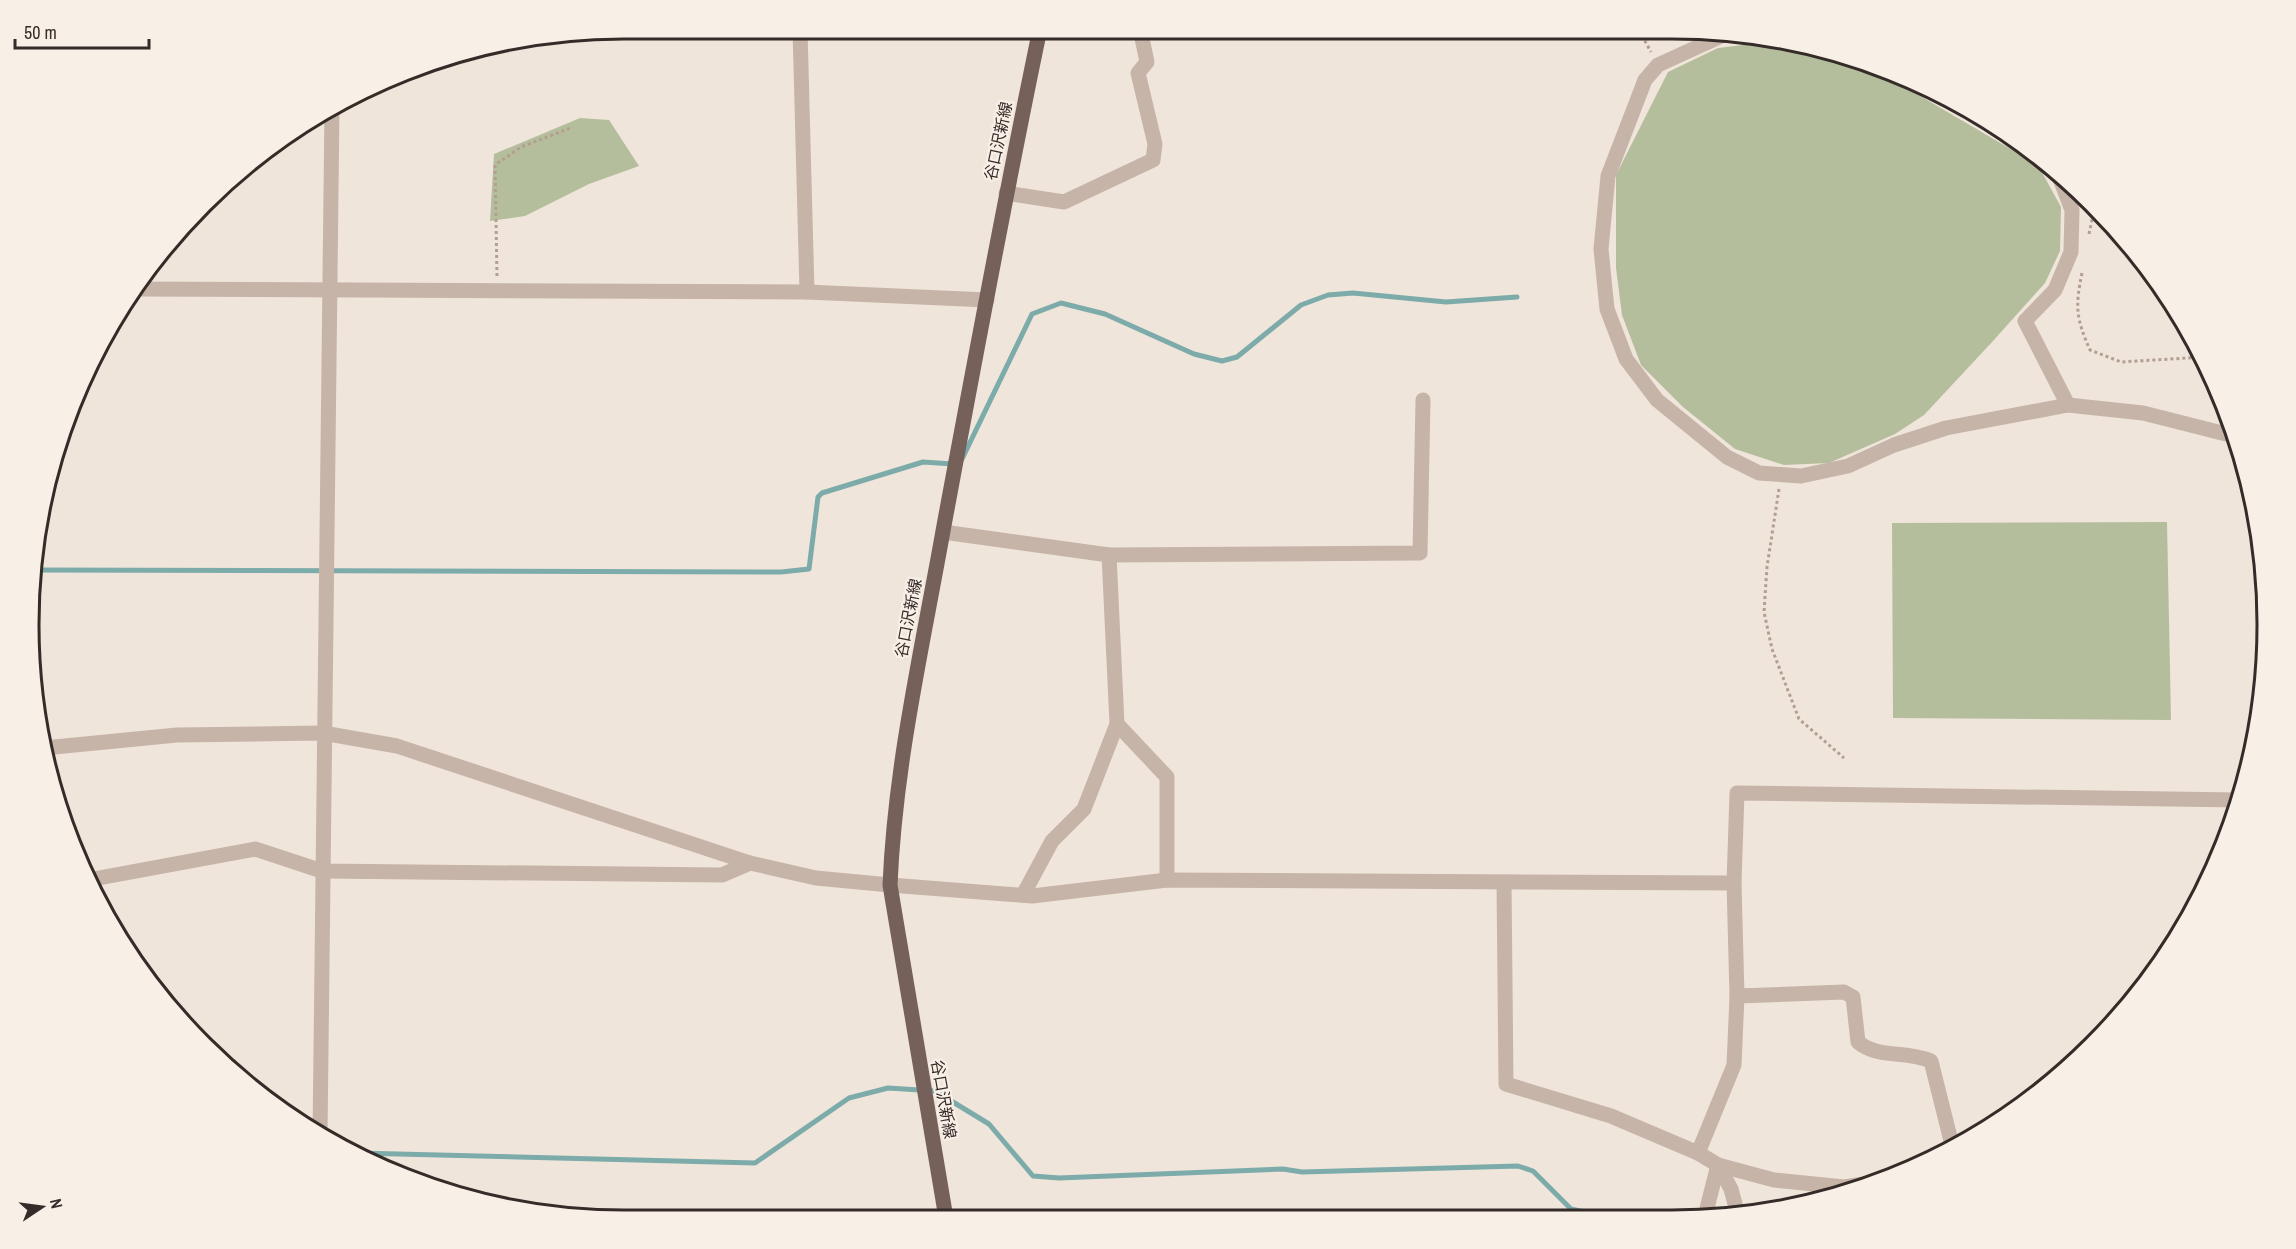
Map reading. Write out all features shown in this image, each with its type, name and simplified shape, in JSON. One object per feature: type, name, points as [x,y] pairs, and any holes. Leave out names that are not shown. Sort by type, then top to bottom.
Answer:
[{"type":"main road","name":"谷口沢新線","points":[[945,1210],[890,885],[892,835],[912,693],[1006,193],[1038,39]]},
{"type":"street","points":[[800,39],[807,292]]},
{"type":"street","points":[[1006,193],[1064,202],[1153,160],[1155,144],[1138,73],[1147,62],[1142,39]]},
{"type":"street","points":[[1712,40],[1658,65],[1645,80],[1608,176],[1601,249],[1607,309],[1626,359],[1658,400],[1727,457],[1759,473],[1801,476],[1848,466],[1894,445],[1946,428],[2068,405],[2143,413],[2225,434]]},
{"type":"street","points":[[320,1124],[332,117]]},
{"type":"street","points":[[2064,190],[2072,210],[2071,252],[2055,290],[2025,321],[2068,405]]},
{"type":"street","points":[[145,289],[807,292],[987,300]]},
{"type":"street","points":[[943,532],[1109,555],[1420,553],[1422,400]]},
{"type":"street","points":[[1023,895],[1052,841],[1084,809],[1117,724],[1109,555]]},
{"type":"street","points":[[1117,724],[1167,777],[1167,880]]},
{"type":"street","points":[[52,747],[177,735],[323,733],[397,747],[750,863],[816,878],[890,885],[1023,895],[1167,880],[1734,882]]},
{"type":"street","points":[[1698,1153],[1734,1065],[1737,996],[1734,882],[1737,793],[2230,800]]},
{"type":"street","points":[[97,878],[255,849],[322,871],[722,875],[750,863]]},
{"type":"street","points":[[1504,882],[1506,1084],[1611,1116],[1698,1153],[1718,1165],[1774,1180],[1836,1186]]},
{"type":"street","points":[[1737,996],[1844,992],[1853,997],[1858,1042],[1869,1051],[1917,1055],[1931,1061],[1951,1139]]},
{"type":"street","points":[[1718,1165],[1731,1189],[1736,1206]]},
{"type":"street","points":[[1707,1209],[1718,1165]]},
{"type":"path","points":[[1644,39],[1658,65]]},
{"type":"path","points":[[497,290],[495,165],[521,147],[573,126]]},
{"type":"path","points":[[2089,237],[2093,217]]},
{"type":"path","points":[[2082,270],[2078,292],[2078,322],[2090,350],[2121,362],[2193,358]]},
{"type":"path","points":[[1782,475],[1768,555],[1764,612],[1772,649],[1799,719],[1844,758]]},
{"type":"green space","points":[[1749,44],[1786,50],[1860,70],[1912,91],[2028,160],[2041,170],[2061,207],[2060,251],[2045,283],[1993,341],[1924,415],[1895,434],[1829,463],[1784,465],[1735,449],[1683,407],[1641,365],[1622,315],[1616,268],[1616,175],[1668,72],[1718,48]]},
{"type":"green space","points":[[580,118],[609,120],[639,166],[589,184],[525,216],[490,221],[494,154]]},
{"type":"green space","points":[[2167,522],[2171,720],[1893,718],[1892,523]]},
{"type":"waterway","points":[[962,459],[1032,314],[1061,303],[1105,314],[1194,354],[1222,361],[1237,357],[1301,305],[1328,295],[1353,293],[1446,302],[1517,297]]},
{"type":"waterway","points":[[42,570],[781,572],[809,569],[818,497],[822,493],[923,462],[953,464]]},
{"type":"waterway","points":[[374,1153],[755,1163],[849,1098],[888,1088],[935,1091],[989,1124],[1033,1176],[1059,1178],[1283,1169],[1302,1172],[1518,1166],[1533,1171],[1571,1209],[1575,1210]]}]
